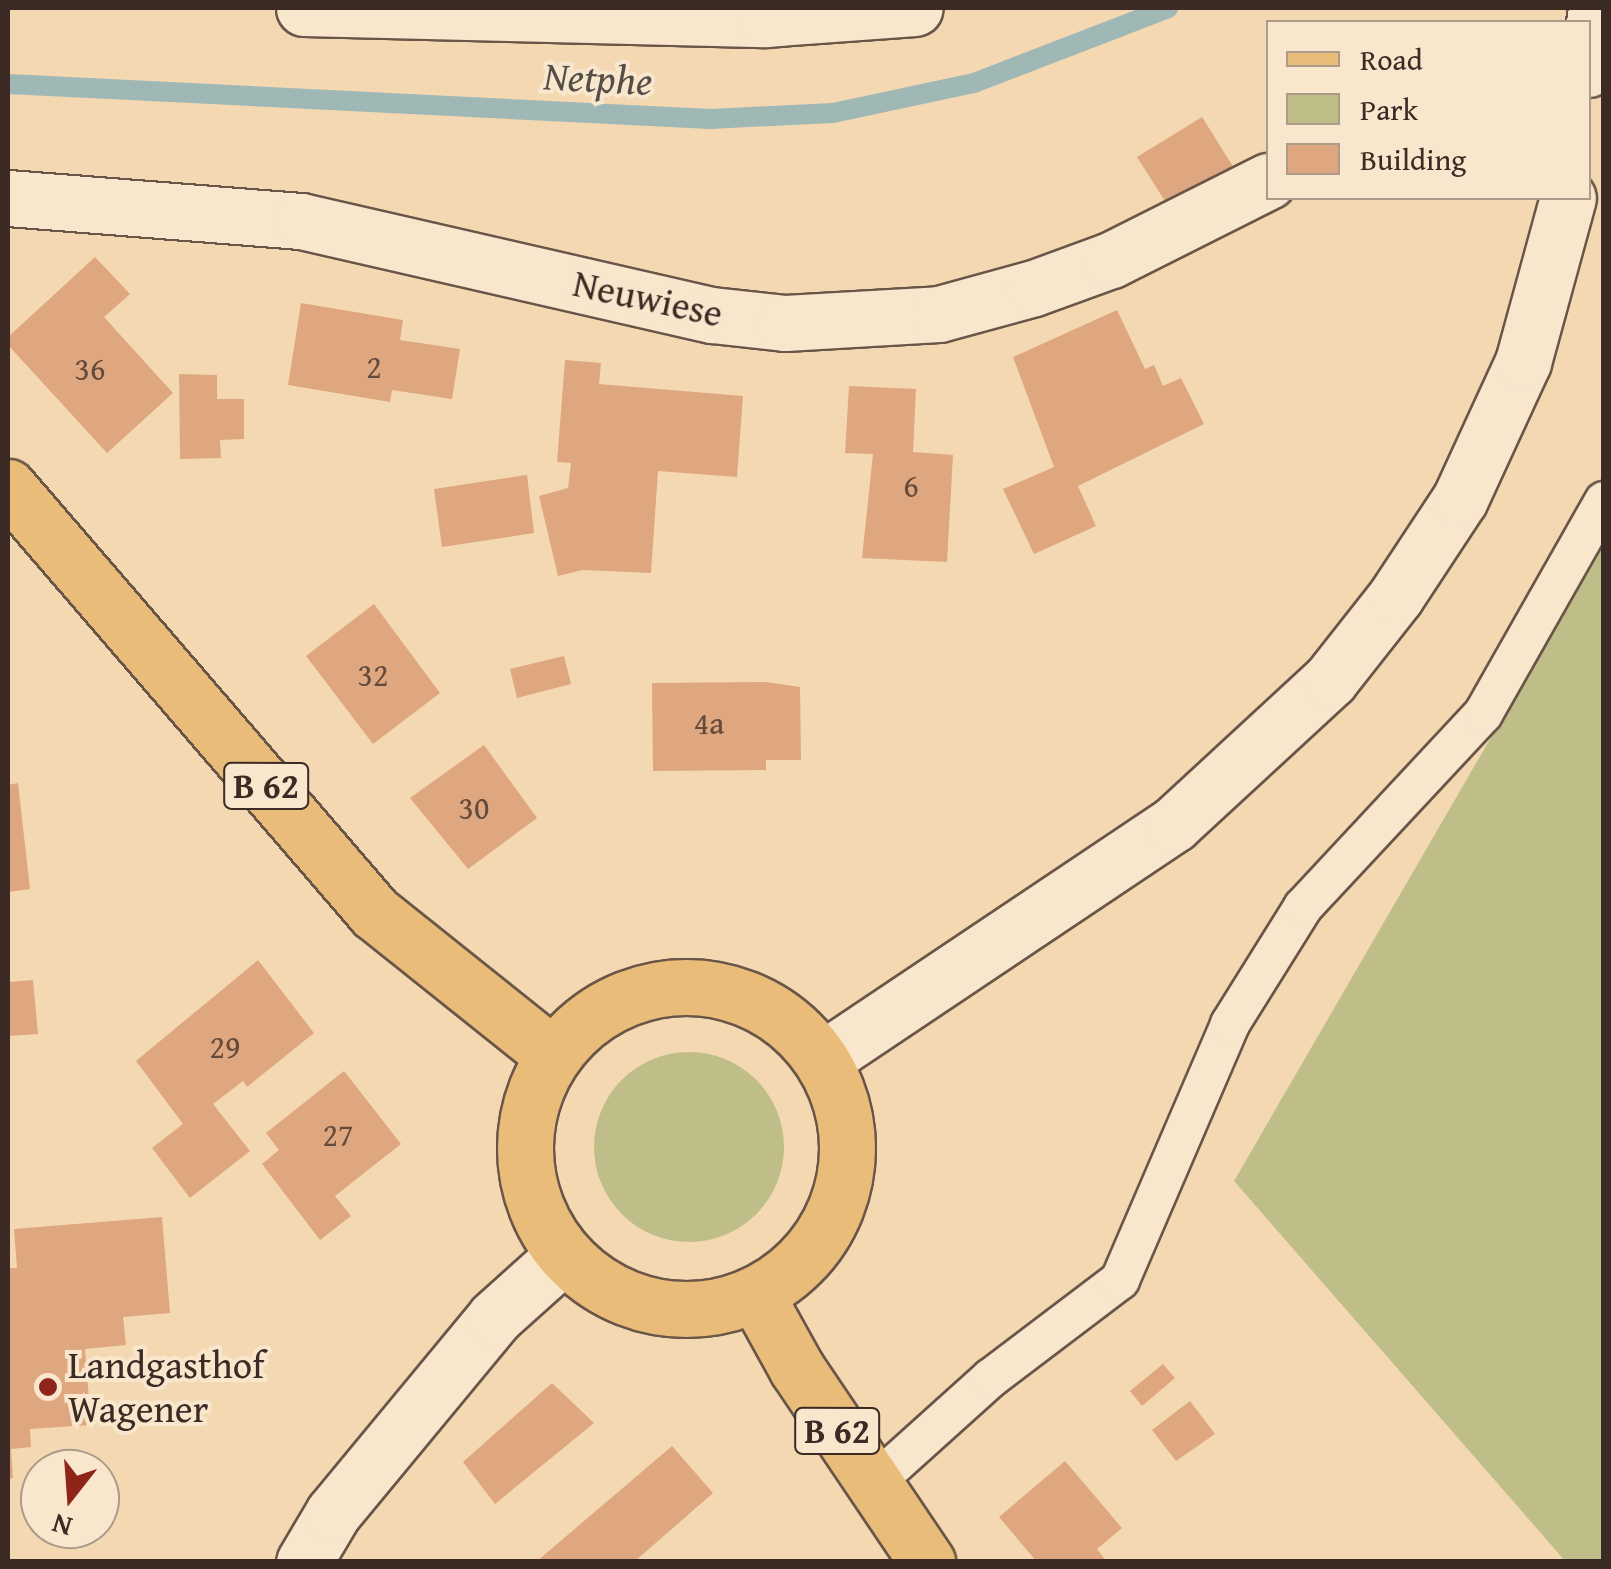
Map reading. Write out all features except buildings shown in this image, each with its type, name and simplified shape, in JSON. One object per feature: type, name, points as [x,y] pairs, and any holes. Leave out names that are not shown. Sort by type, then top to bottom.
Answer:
[{"type":"main road","name":"B 62","points":[[8,486],[374,912],[553,1055]]},
{"type":"main road","points":[[688,986],[740,996],[786,1021],[823,1059],[844,1110],[848,1166],[838,1201],[801,1263],[756,1295],[706,1309],[654,1308],[604,1288],[564,1255],[536,1210],[524,1157],[530,1104],[553,1055],[590,1018],[621,1002],[688,986]]},
{"type":"main road","name":"B 62","points":[[756,1295],[872,1485],[927,1562]]},
{"type":"street","points":[[304,8],[764,18],[915,8]]},
{"type":"street","points":[[1591,47],[1596,10]]},
{"type":"street","name":"Neuwiese","points":[[8,198],[301,221],[712,314],[804,322],[938,314],[1034,288],[1111,260],[1266,182]]},
{"type":"street","points":[[823,1059],[1174,824],[1330,680],[1460,499],[1523,362],[1567,200]]},
{"type":"street","points":[[304,1562],[333,1513],[496,1318],[564,1255]]},
{"type":"lane","points":[[872,1485],[991,1378],[1120,1280],[1230,1024],[1303,907],[1483,714],[1604,501]]},
{"type":"green space","points":[[1603,544],[1604,1561],[1566,1562],[1234,1181]]},
{"type":"green space","points":[[689,1052],[726,1059],[757,1079],[777,1110],[784,1147],[777,1184],[757,1215],[726,1235],[689,1242],[652,1235],[621,1215],[601,1184],[594,1147],[601,1110],[621,1079],[652,1059]]},
{"type":"waterway","name":"Netphe","points":[[8,84],[710,119],[833,113],[974,83],[1168,8]]},
{"type":"place","name":"Landgasthof Wagener","points":[[48,1387]]}]
